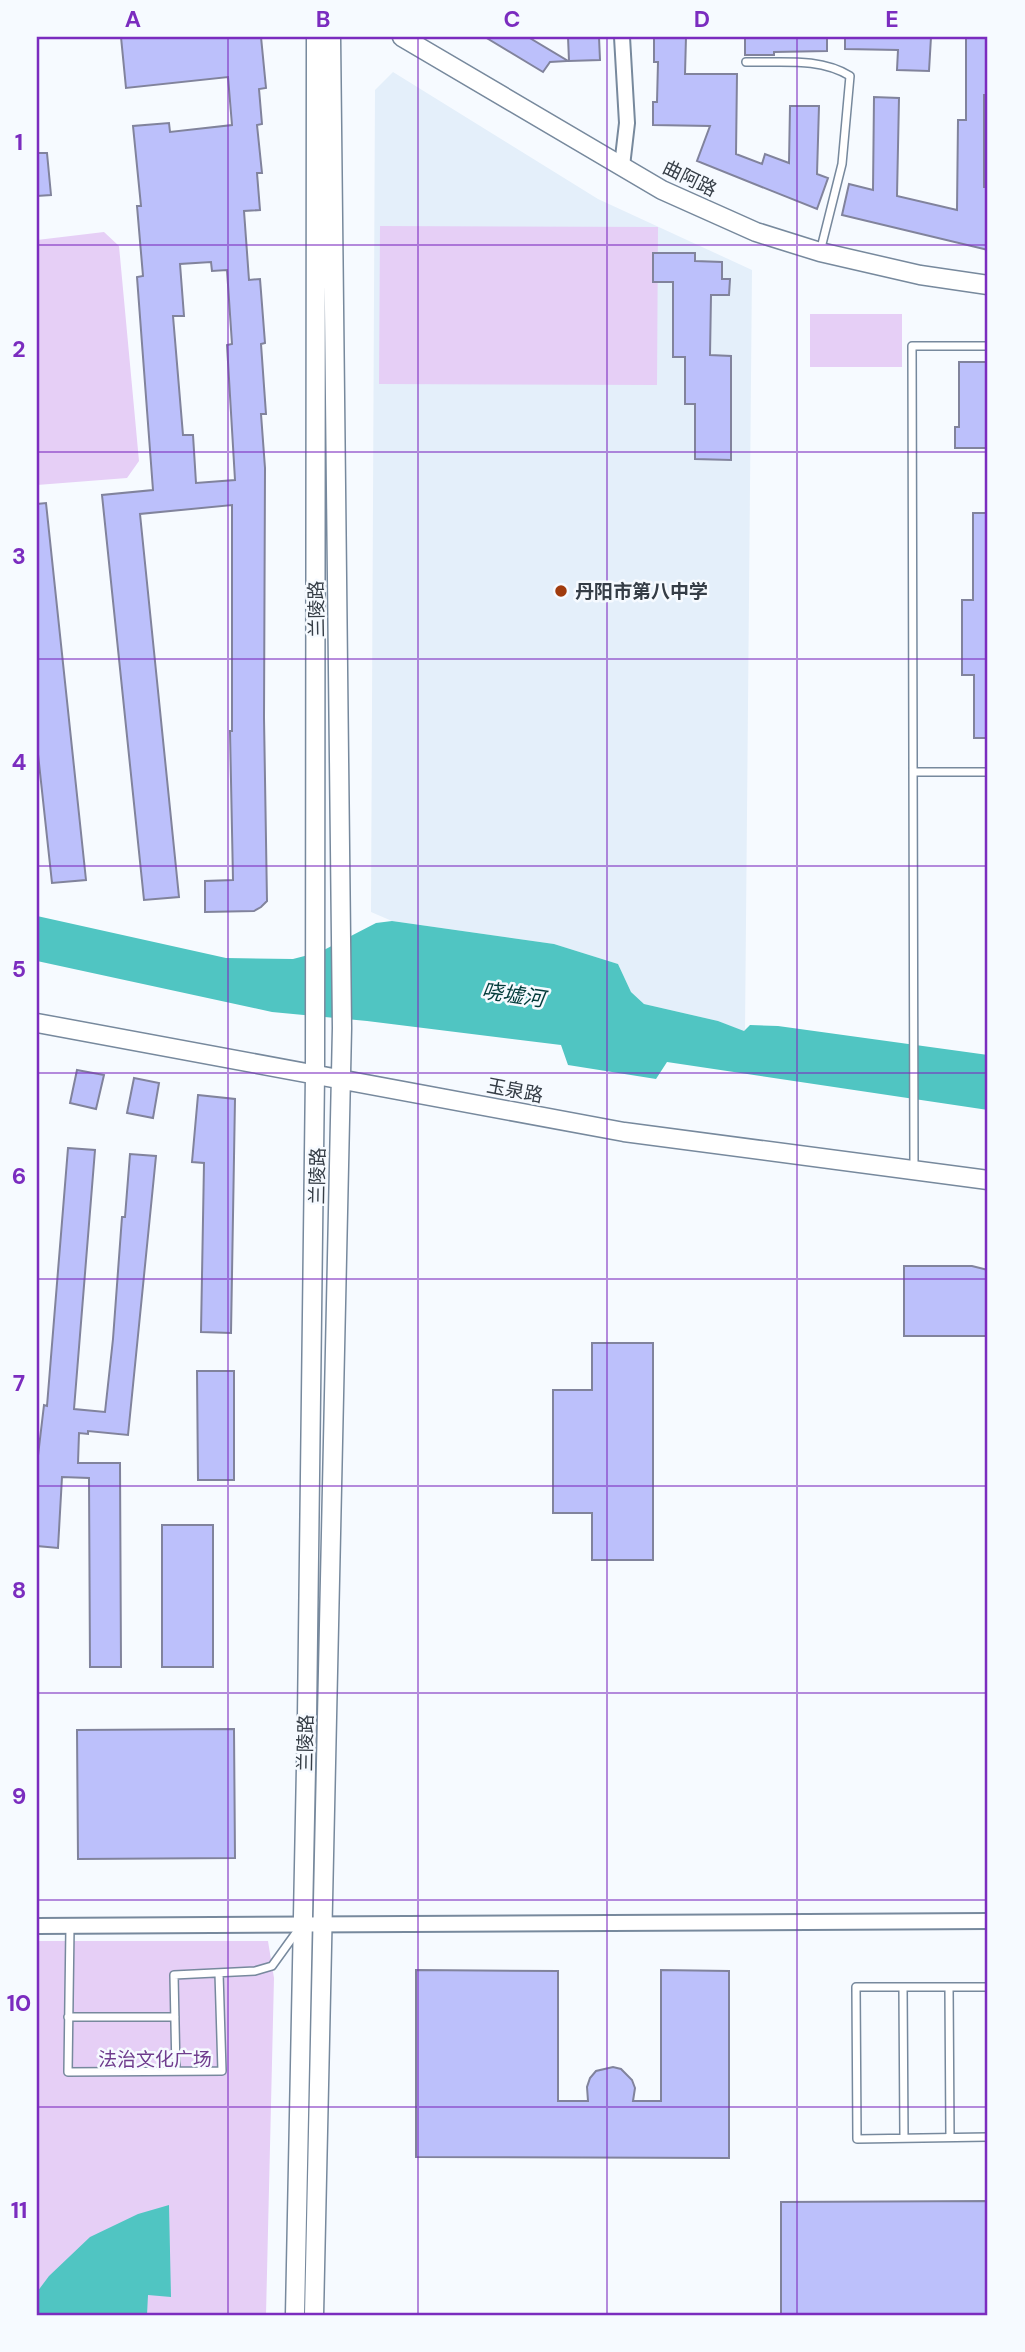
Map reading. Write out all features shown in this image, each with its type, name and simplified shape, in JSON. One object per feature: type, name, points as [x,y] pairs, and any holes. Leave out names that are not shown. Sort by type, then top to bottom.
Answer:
[{"type":"street","name":"兰陵路","points":[[295,2315],[315,1074],[316,37]]},
{"type":"street","name":"兰陵路","points":[[314,2315],[342,1028],[331,37]]},
{"type":"street","name":"曲阿路","points":[[402,37],[662,190],[756,232],[820,252],[920,275],[988,285]]},
{"type":"street","points":[[622,37],[627,123],[622,166]]},
{"type":"street","name":"玉泉路","points":[[37,1023],[624,1132],[988,1180]]},
{"type":"street","points":[[37,1926],[988,1921]]},
{"type":"lane","points":[[746,62],[821,64],[835,67],[850,76],[842,164],[820,252]]},
{"type":"lane","points":[[914,1170],[912,346],[988,346]]},
{"type":"lane","points":[[913,772],[988,772]]},
{"type":"lane","points":[[176,2071],[174,1975],[255,1971],[272,1966],[303,1923]]},
{"type":"lane","points":[[70,1927],[68,2072],[222,2071],[219,1973]]},
{"type":"lane","points":[[988,1987],[856,1987],[857,2138],[988,2137]]},
{"type":"lane","points":[[903,1987],[904,2138]]},
{"type":"lane","points":[[950,1987],[950,2137]]},
{"type":"lane","points":[[68,2017],[175,2017]]},
{"type":"shaded area","name":"丹阳市第八中学","points":[[393,72],[598,199],[752,270],[745,1032],[718,1021],[644,1004],[631,992],[618,964],[554,944],[392,921],[371,912],[375,90]]},
{"type":"green space","points":[[380,226],[658,227],[657,385],[379,384]]},
{"type":"green space","points":[[104,232],[119,246],[139,461],[127,478],[37,485],[37,240]]},
{"type":"green space","points":[[810,314],[902,314],[902,367],[810,367]]},
{"type":"green space","name":"法治文化广场","points":[[37,1941],[268,1941],[274,1978],[266,2315],[37,2315]]},
{"type":"water","name":"哓墟河","points":[[37,916],[226,958],[293,959],[320,952],[376,923],[392,921],[554,944],[618,964],[631,992],[644,1004],[718,1021],[744,1031],[750,1025],[778,1026],[988,1055],[988,1110],[667,1062],[656,1079],[568,1065],[561,1045],[272,1012],[37,961]]},
{"type":"water","points":[[169,2205],[171,2297],[148,2295],[147,2315],[37,2315],[37,2292],[49,2276],[90,2237],[138,2214]]},
{"type":"building","points":[[121,37],[261,37],[266,88],[259,89],[262,124],[257,125],[262,173],[257,173],[260,210],[244,211],[249,280],[260,279],[265,343],[261,344],[266,414],[261,414],[265,468],[264,718],[267,901],[254,911],[205,912],[205,881],[233,880],[230,731],[232,505],[140,514],[179,897],[144,900],[102,495],[153,490],[137,277],[143,276],[137,206],[141,206],[133,126],[169,123],[170,132],[232,125],[228,77],[126,88]],"holes":[[[211,262],[212,271],[227,270],[232,344],[227,345],[235,480],[196,483],[193,435],[183,435],[173,316],[184,316],[180,264]]]},
{"type":"building","points":[[485,37],[528,37],[568,61],[550,62],[543,72]]},
{"type":"building","points":[[568,37],[599,37],[600,60],[569,61]]},
{"type":"building","points":[[654,37],[686,37],[685,74],[737,74],[736,154],[762,164],[765,154],[789,163],[790,106],[819,106],[817,174],[828,178],[817,209],[697,161],[710,126],[653,125],[653,102],[657,102],[658,62],[654,62]]},
{"type":"building","points":[[745,37],[827,37],[827,51],[745,55]]},
{"type":"building","points":[[845,37],[931,37],[929,71],[897,70],[898,50],[845,49]]},
{"type":"building","points":[[966,37],[988,37],[988,95],[984,95],[984,187],[988,187],[988,250],[842,215],[849,184],[873,190],[874,97],[899,98],[897,196],[957,210],[958,120],[966,120]]},
{"type":"building","points":[[37,153],[47,153],[51,195],[37,196]]},
{"type":"building","points":[[653,253],[695,253],[695,261],[722,262],[722,279],[730,279],[729,295],[711,295],[710,355],[731,356],[731,460],[695,459],[695,404],[685,404],[685,357],[673,357],[673,282],[653,282]]},
{"type":"building","points":[[959,362],[988,362],[988,448],[955,448],[955,427],[959,427]]},
{"type":"building","points":[[46,503],[86,880],[52,883],[37,745],[37,504]]},
{"type":"building","points":[[973,513],[988,513],[988,738],[974,738],[974,675],[962,675],[962,600],[973,600]]},
{"type":"building","points":[[77,1070],[104,1075],[96,1109],[70,1103]]},
{"type":"building","points":[[134,1078],[159,1083],[153,1118],[127,1113]]},
{"type":"building","points":[[198,1095],[235,1099],[231,1333],[201,1332],[204,1163],[192,1162]]},
{"type":"building","points":[[68,1148],[95,1150],[74,1409],[105,1412],[130,1154],[156,1156],[128,1435],[88,1431],[88,1434],[79,1433],[78,1463],[120,1463],[121,1667],[90,1667],[89,1478],[62,1477],[58,1548],[37,1546],[37,1464],[44,1405],[47,1406]]},
{"type":"building","points":[[904,1266],[972,1266],[988,1270],[988,1336],[904,1336]]},
{"type":"building","points":[[592,1343],[653,1343],[653,1560],[592,1560],[592,1513],[553,1513],[553,1390],[592,1390]]},
{"type":"building","points":[[197,1371],[234,1371],[234,1480],[198,1480]]},
{"type":"building","points":[[162,1525],[213,1525],[213,1667],[162,1667]]},
{"type":"building","points":[[234,1729],[235,1858],[78,1859],[77,1730]]},
{"type":"building","points":[[416,1970],[558,1971],[558,2101],[588,2101],[587,2087],[590,2078],[596,2071],[613,2067],[621,2069],[632,2080],[635,2088],[633,2101],[661,2101],[661,1970],[729,1971],[729,2158],[416,2157]]},
{"type":"building","points":[[988,2201],[988,2315],[781,2315],[781,2202]]},
{"type":"place","name":"丹阳市第八中学","points":[[561,591]]}]
